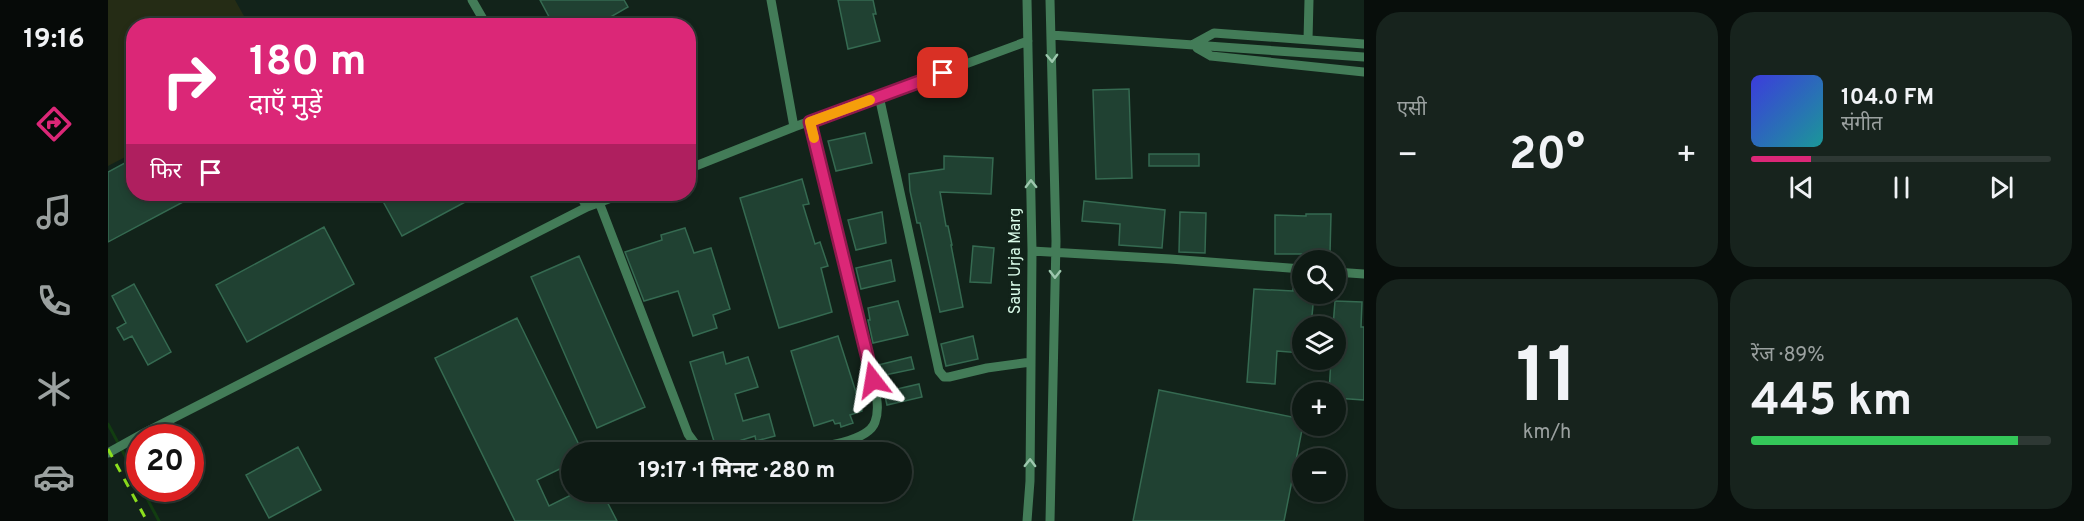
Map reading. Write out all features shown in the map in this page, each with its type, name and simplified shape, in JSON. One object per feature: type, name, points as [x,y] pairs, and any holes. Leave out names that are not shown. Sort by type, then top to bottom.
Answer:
[{"type":"street","points":[[472,0],[482,18]]},
{"type":"street","points":[[771,0],[794,128]]},
{"type":"street","name":"Saur Urja Marg","points":[[1028,0],[1032,251],[1028,521]]},
{"type":"street","points":[[1050,0],[1055,252],[1050,521]]},
{"type":"street","points":[[1308,40],[1309,0]]},
{"type":"street","points":[[1192,45],[1214,33],[1364,44]]},
{"type":"street","points":[[1051,36],[1364,57]]},
{"type":"street","points":[[696,165],[1028,41]]},
{"type":"street","points":[[1192,45],[1211,56],[1364,72]]},
{"type":"street","points":[[879,96],[941,375],[949,377],[987,368],[1031,362]]},
{"type":"street","points":[[810,122],[877,398],[875,423],[870,430],[863,435],[838,442]]},
{"type":"street","points":[[583,201],[587,207]]},
{"type":"street","points":[[116,448],[599,202],[688,434],[694,442]]},
{"type":"street","points":[[1032,251],[1292,268]]},
{"type":"street","points":[[1346,273],[1364,274]]},
{"type":"green space","points":[[108,0],[235,0],[245,18],[126,18],[126,157],[108,166]]},
{"type":"building","points":[[540,0],[624,0],[628,7],[609,18],[550,18]]},
{"type":"building","points":[[838,0],[873,0],[876,14],[873,14],[880,41],[848,49]]},
{"type":"building","points":[[1129,89],[1132,178],[1096,179],[1093,90]]},
{"type":"building","points":[[865,133],[872,163],[836,171],[828,141]]},
{"type":"building","points":[[1149,154],[1199,154],[1199,166],[1149,166]]},
{"type":"building","points":[[944,156],[993,158],[991,194],[940,192],[963,307],[940,312],[920,223],[917,223],[909,174],[944,169]]},
{"type":"building","points":[[126,162],[126,201],[185,201],[108,242],[108,172]]},
{"type":"building","points":[[802,179],[809,204],[803,205],[815,244],[820,242],[828,266],[821,268],[832,312],[779,328],[740,198]]},
{"type":"building","points":[[383,201],[467,201],[402,236]]},
{"type":"building","points":[[1084,201],[1165,210],[1162,248],[1119,245],[1120,224],[1082,221]]},
{"type":"building","points":[[882,212],[886,243],[856,250],[848,220]]},
{"type":"building","points":[[1180,212],[1206,213],[1205,253],[1179,252]]},
{"type":"building","points":[[1306,214],[1331,214],[1330,250],[1292,250],[1292,254],[1275,254],[1275,215],[1306,216]]},
{"type":"building","points":[[324,227],[354,284],[247,342],[216,285]]},
{"type":"building","points":[[685,228],[694,253],[711,248],[730,309],[713,315],[717,328],[693,336],[678,291],[644,301],[625,252],[662,240],[661,235]]},
{"type":"building","points":[[973,246],[994,248],[991,283],[970,282]]},
{"type":"building","points":[[579,256],[645,407],[597,428],[531,277]]},
{"type":"building","points":[[891,260],[895,281],[861,289],[856,268]]},
{"type":"building","points":[[134,284],[171,352],[148,365],[132,336],[124,340],[117,328],[126,323],[112,296]]},
{"type":"building","points":[[1254,289],[1292,291],[1292,304],[1313,304],[1312,316],[1292,316],[1292,352],[1277,351],[1275,384],[1247,382]]},
{"type":"building","points":[[898,301],[908,335],[873,343],[868,308]]},
{"type":"building","points":[[1362,302],[1364,400],[1346,399],[1346,382],[1330,382],[1330,370],[1346,370],[1346,316],[1334,316],[1335,304]]},
{"type":"building","points":[[517,318],[578,442],[561,442],[561,468],[537,480],[549,506],[561,500],[561,502],[607,502],[617,521],[515,521],[435,358]]},
{"type":"building","points":[[838,336],[862,411],[850,415],[853,423],[841,427],[840,423],[835,424],[833,420],[814,426],[791,351]]},
{"type":"building","points":[[973,336],[978,359],[946,366],[941,344]]},
{"type":"building","points":[[723,352],[726,364],[748,357],[758,387],[735,394],[743,421],[769,414],[775,436],[756,441],[755,436],[736,442],[714,442],[690,362]]},
{"type":"building","points":[[911,357],[914,369],[880,376],[878,365]]},
{"type":"building","points":[[919,384],[922,397],[887,405],[884,392]]},
{"type":"building","points":[[1159,390],[1292,417],[1292,436],[1301,436],[1298,448],[1292,448],[1292,481],[1284,521],[1133,521]]},
{"type":"building","points":[[298,447],[321,490],[269,518],[246,475]]},
{"type":"waterway","points":[[108,424],[126,458]]},
{"type":"waterway","points":[[149,502],[159,521]]},
{"type":"railway","points":[[108,449],[147,521]]},
{"type":"slow traffic","points":[[814,138],[810,122],[870,100]]},
{"type":"route","points":[[873,380],[810,122],[943,73]]}]
